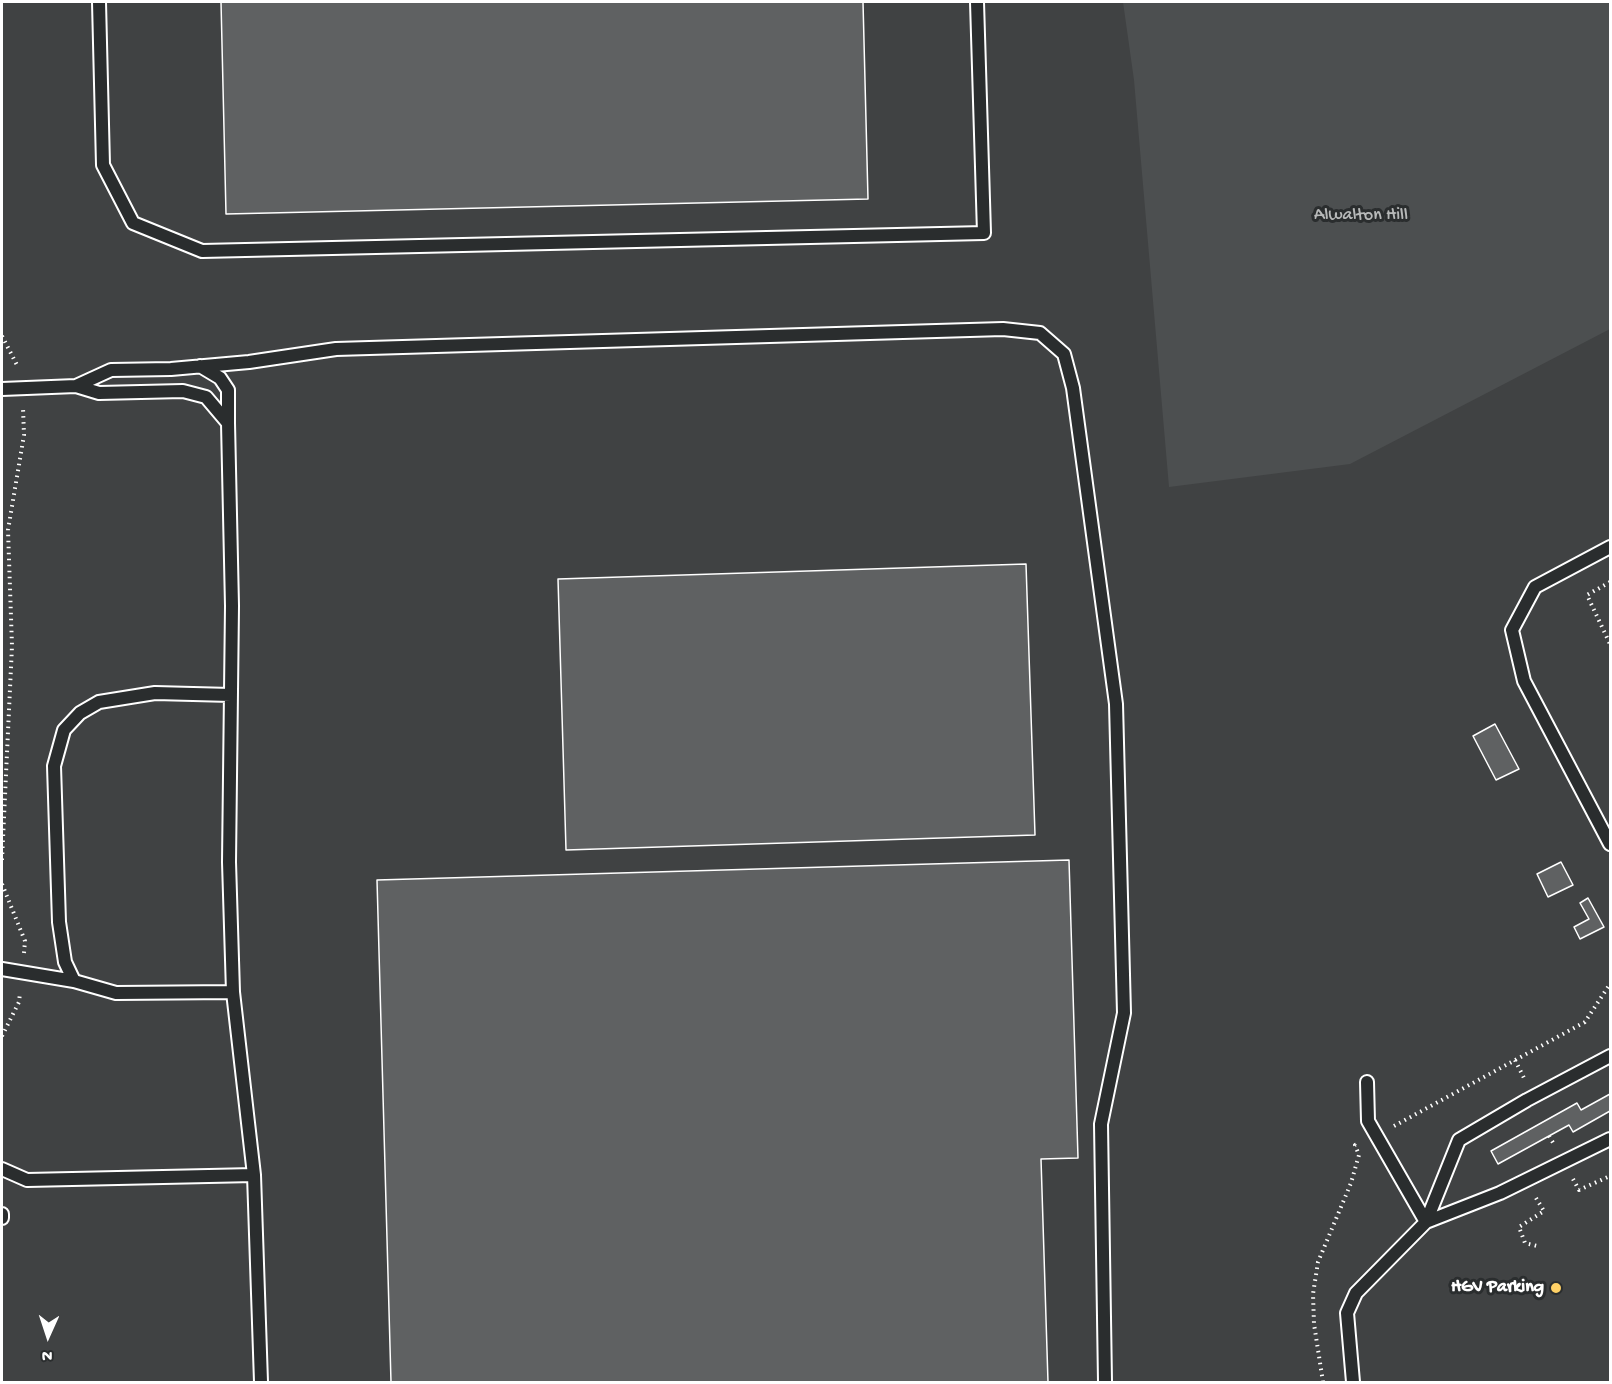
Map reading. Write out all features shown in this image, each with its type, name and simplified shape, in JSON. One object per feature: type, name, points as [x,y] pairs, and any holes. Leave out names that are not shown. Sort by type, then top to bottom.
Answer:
[{"type":"lane","points":[[99,2],[104,165],[133,222],[202,251],[984,233],[977,2]]},
{"type":"lane","points":[[76,386],[111,370],[199,366],[336,349],[1003,328],[1041,333],[1064,354],[1073,388],[1116,704],[1124,1013],[1101,1124],[1105,1383]]},
{"type":"lane","points":[[199,366],[220,378],[228,390],[231,695],[229,862],[233,992],[254,1175],[261,1383]]},
{"type":"lane","points":[[2,389],[76,386],[99,393],[183,391],[206,397],[228,423]]},
{"type":"lane","points":[[1611,547],[1535,587],[1512,630],[1524,681],[1611,844]]},
{"type":"lane","points":[[74,981],[65,962],[58,922],[54,766],[64,730],[80,713],[99,702],[155,693],[231,695]]},
{"type":"lane","points":[[2,969],[74,981],[116,993],[233,992]]},
{"type":"lane","points":[[1353,1383],[1347,1313],[1356,1293],[1426,1222],[1459,1140],[1527,1100],[1611,1056]]},
{"type":"lane","points":[[1367,1082],[1368,1121],[1426,1222]]},
{"type":"lane","points":[[1426,1222],[1526,1181],[1611,1139]]},
{"type":"lane","points":[[2,1169],[27,1180],[254,1175]]},
{"type":"path","points":[[2,336],[18,367]]},
{"type":"path","points":[[2,860],[12,646],[8,530],[24,435],[23,408]]},
{"type":"path","points":[[1611,582],[1587,595],[1611,644]]},
{"type":"path","points":[[2,884],[25,941]]},
{"type":"path","points":[[1323,1383],[1314,1324],[1313,1294],[1318,1262],[1351,1183],[1359,1155],[1355,1145],[1585,1022],[1611,984]]},
{"type":"path","points":[[2,1036],[19,1002]]},
{"type":"path","points":[[1526,1181],[1544,1211],[1519,1227],[1525,1243],[1537,1246]]},
{"type":"shaded area","points":[[2,2],[1610,2],[1610,1382],[2,1382]]},
{"type":"green space","name":"Alwalton Hill","points":[[1123,2],[1610,2],[1610,329],[1350,464],[1169,487],[1134,80]]},
{"type":"building","points":[[221,2],[863,2],[868,199],[226,214]]},
{"type":"building","points":[[1026,564],[1035,835],[566,850],[558,579]]},
{"type":"building","points":[[1495,724],[1519,769],[1496,780],[1473,736]]},
{"type":"building","points":[[1069,860],[1078,1158],[1041,1159],[1048,1382],[391,1382],[377,880]]},
{"type":"building","points":[[1561,862],[1573,885],[1548,897],[1537,874]]},
{"type":"building","points":[[1588,898],[1604,927],[1580,939],[1574,927],[1589,919],[1580,903]]},
{"type":"building","points":[[1610,1094],[1610,1111],[1573,1132],[1569,1125],[1498,1164],[1491,1151],[1577,1103],[1581,1110]]},
{"type":"place","name":"HGV Parking","points":[[1556,1288]]}]
